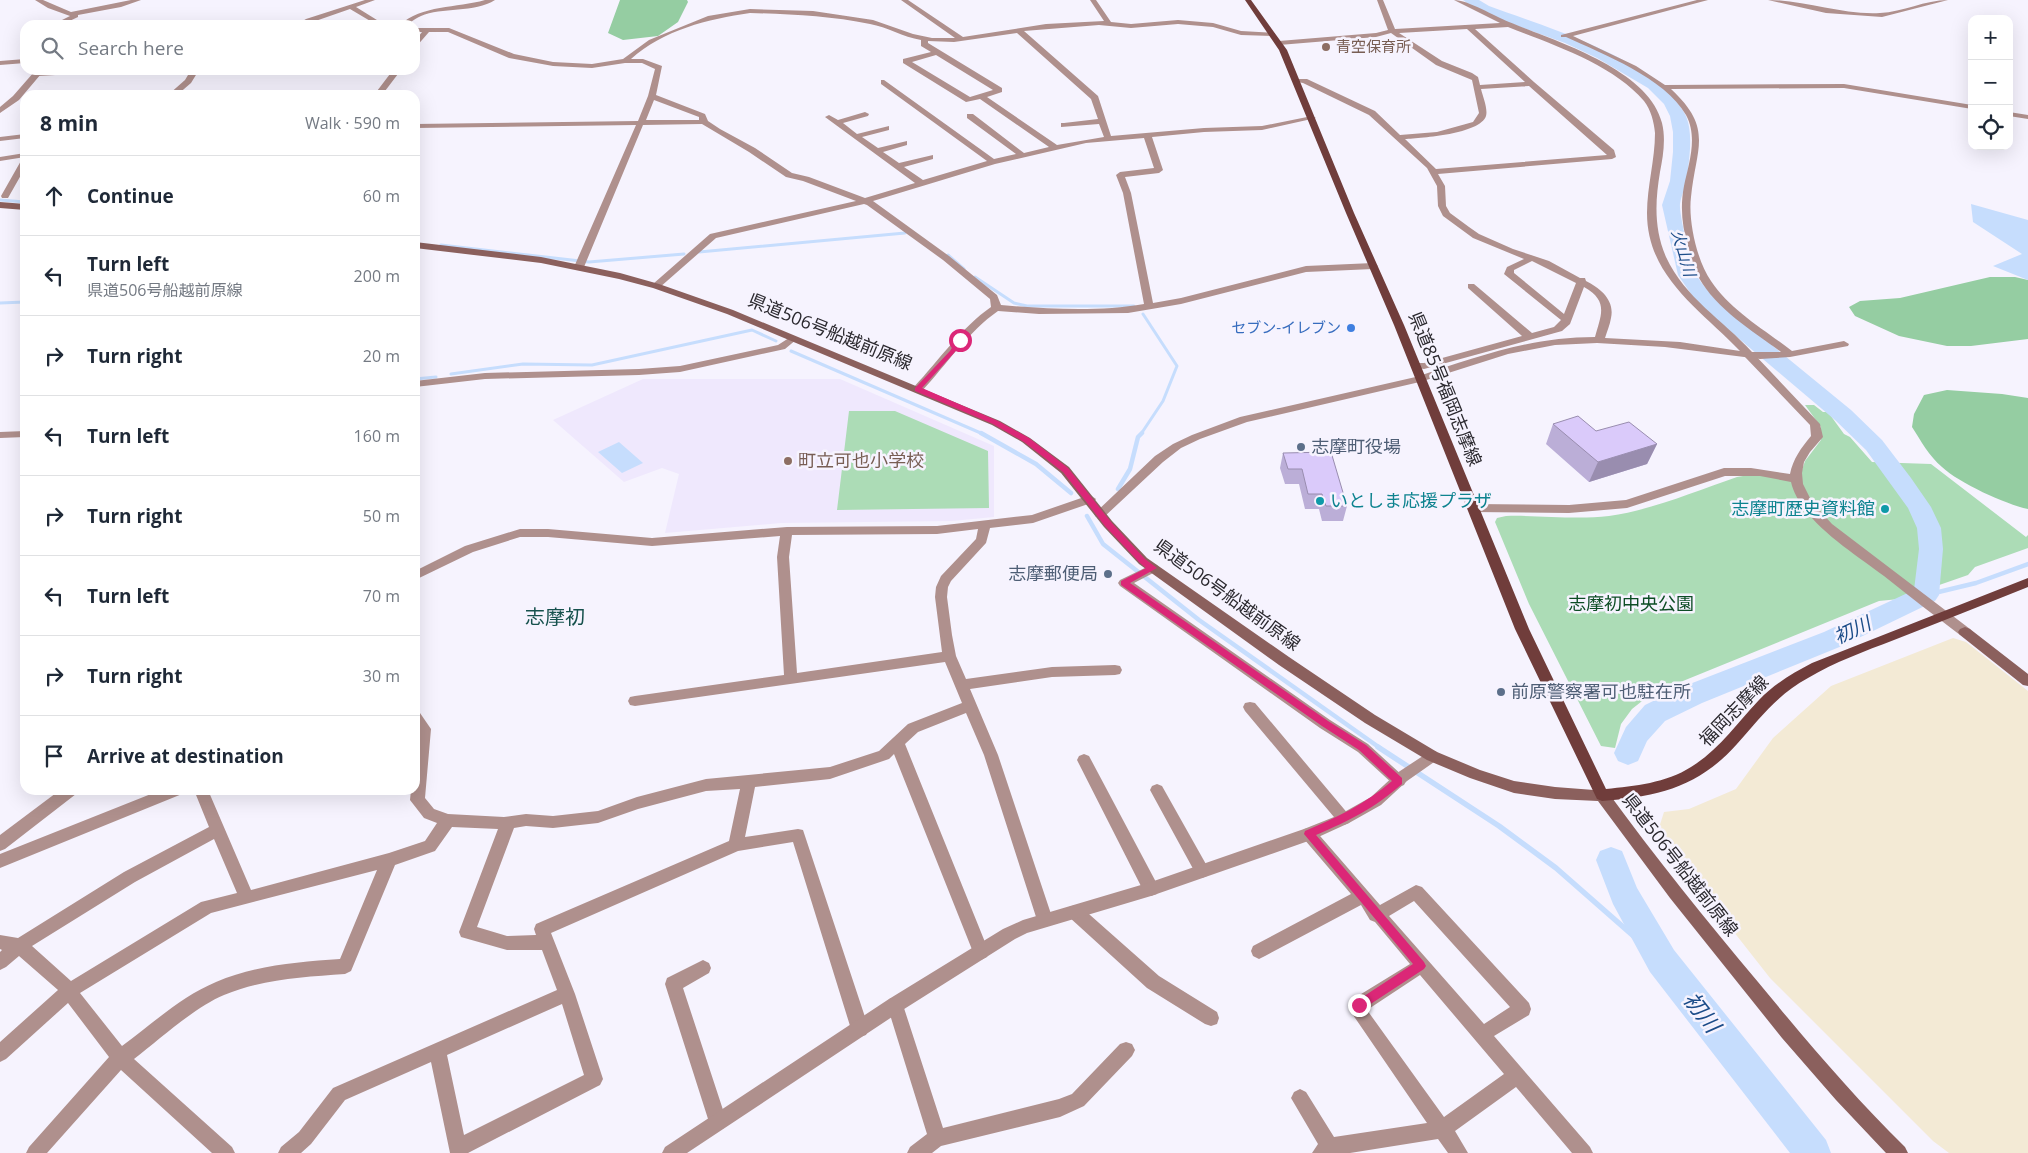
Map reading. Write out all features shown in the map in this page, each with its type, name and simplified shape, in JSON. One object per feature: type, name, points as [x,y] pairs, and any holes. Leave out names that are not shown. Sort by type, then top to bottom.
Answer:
[{"type":"main road","name":"県道85号福岡志摩線","points":[[1248,0],[1276,38],[1297,81],[1416,365],[1420,379],[1522,628],[1602,795]]},
{"type":"main road","points":[[0,205],[20,207]]},
{"type":"main road","name":"県道506号船越前原線","points":[[420,246],[581,263],[656,286],[730,312],[918,389],[996,423],[1026,440],[1065,470],[1090,499],[1100,514],[1142,561],[1370,719],[1432,756],[1475,774],[1514,787],[1555,793],[1602,795],[1656,870],[1801,1047],[1866,1121],[1899,1153]]},
{"type":"main road","name":"福岡志摩線","points":[[1602,795],[1641,793],[1676,783],[1704,767],[1723,750],[1766,700],[1792,680],[1827,662],[2028,582]]},
{"type":"main road","points":[[1965,632],[2028,681]]},
{"type":"street","points":[[38,0],[50,7],[72,14],[138,0]]},
{"type":"street","points":[[308,20],[372,0]]},
{"type":"street","points":[[411,20],[420,14],[467,7],[492,0]]},
{"type":"street","points":[[904,0],[962,39]]},
{"type":"street","points":[[1093,0],[1109,24]]},
{"type":"street","points":[[1380,0],[1392,31],[1439,63],[1475,79],[1483,112],[1481,119],[1476,124],[1437,134],[1399,137]]},
{"type":"street","points":[[1457,0],[1473,9],[1549,40],[1594,62],[1620,77],[1641,93],[1652,106],[1658,122],[1659,139],[1651,201],[1652,227],[1661,256],[1676,285],[1709,318],[1729,333],[1752,355],[1815,424],[1817,437],[1801,455],[1795,479],[1800,493],[1810,509],[1828,527],[1965,632]]},
{"type":"street","points":[[1549,40],[1705,0]]},
{"type":"street","points":[[1771,0],[1800,3],[1846,14],[1882,15],[1945,0]]},
{"type":"street","points":[[351,8],[373,20]]},
{"type":"street","points":[[626,61],[629,56],[664,34],[710,17],[741,11],[799,12],[842,17],[873,22],[925,39],[954,40],[1046,26],[1109,24],[1131,26],[1178,22],[1213,25],[1241,33],[1276,38],[1376,35],[1392,31],[1511,25]]},
{"type":"street","points":[[69,20],[76,16],[72,14]]},
{"type":"street","points":[[1434,172],[1612,157],[1611,152],[1531,84],[1469,27]]},
{"type":"street","points":[[420,30],[449,30],[512,56],[539,62],[592,66],[626,61],[643,61],[659,68],[652,96],[581,263]]},
{"type":"street","points":[[420,39],[427,30]]},
{"type":"street","points":[[1018,30],[1095,98],[1108,138]]},
{"type":"street","points":[[1565,35],[1609,55],[1664,88],[1684,106],[1695,126],[1696,152],[1686,208],[1689,236],[1698,266],[1707,284],[1724,302],[1787,355]]},
{"type":"street","points":[[925,39],[924,44],[938,52],[999,90],[969,100],[906,61],[938,52]]},
{"type":"street","points":[[0,63],[20,61]]},
{"type":"street","points":[[23,90],[35,75]]},
{"type":"street","points":[[178,90],[188,81],[191,75]]},
{"type":"street","points":[[382,90],[393,75]]},
{"type":"street","points":[[1297,81],[1304,81],[1372,113],[1416,152],[1434,172],[1441,186],[1442,206],[1446,214],[1476,236],[1582,280],[1598,290],[1606,306],[1607,316],[1600,337],[1602,341]]},
{"type":"street","points":[[884,82],[993,162]]},
{"type":"street","points":[[1478,88],[1531,84]]},
{"type":"street","points":[[1664,88],[1773,85],[1844,86],[1968,106]]},
{"type":"street","points":[[1302,95],[1321,90]]},
{"type":"street","points":[[0,111],[20,93]]},
{"type":"street","points":[[652,96],[702,116],[704,122]]},
{"type":"street","points":[[981,96],[1055,147]]},
{"type":"street","points":[[838,122],[865,114]]},
{"type":"street","points":[[2013,115],[2028,117]]},
{"type":"street","points":[[970,116],[1022,155]]},
{"type":"street","points":[[829,117],[921,183]]},
{"type":"street","points":[[656,286],[713,236],[865,202],[993,162],[1055,147],[1108,138],[1262,128],[1312,118]]},
{"type":"street","points":[[1064,125],[1103,121]]},
{"type":"street","points":[[420,126],[704,122],[789,174],[870,203],[994,296],[997,303],[996,308]]},
{"type":"street","points":[[858,136],[886,128]]},
{"type":"street","points":[[1147,135],[1158,170],[1120,175],[1127,193],[1149,307]]},
{"type":"street","points":[[0,139],[20,137]]},
{"type":"street","points":[[877,151],[904,143]]},
{"type":"street","points":[[0,158],[20,156]]},
{"type":"street","points":[[898,166],[930,157]]},
{"type":"street","points":[[5,196],[20,170]]},
{"type":"street","points":[[1532,258],[1528,262],[1510,269],[1510,274],[1561,317],[1567,319]]},
{"type":"street","points":[[918,389],[952,352],[969,330],[996,308],[1079,311],[1128,310],[1149,307],[1306,269],[1373,266]]},
{"type":"street","points":[[1416,365],[1424,366],[1558,329],[1565,324],[1582,280]]},
{"type":"street","points":[[1471,286],[1530,337]]},
{"type":"street","points":[[420,383],[502,374],[639,372],[680,368],[781,347],[792,339]]},
{"type":"street","points":[[1100,514],[1159,459],[1177,446],[1196,437],[1244,419],[1420,379],[1523,348],[1554,342],[1602,341],[1668,344],[1752,355],[1787,355],[1844,344]]},
{"type":"street","points":[[0,435],[20,434]]},
{"type":"street","points":[[1473,508],[1569,509],[1627,504],[1724,472],[1739,470],[1758,471],[1795,479]]},
{"type":"street","points":[[420,571],[469,549],[520,533],[548,533],[652,542],[787,532],[937,530],[1033,519],[1090,499]]},
{"type":"street","points":[[985,525],[982,540],[945,579],[942,587],[941,597],[949,656],[991,755],[1045,920]]},
{"type":"street","points":[[787,532],[783,557],[792,680]]},
{"type":"street","points":[[1153,568],[1124,583],[1325,724],[1363,748],[1401,779]]},
{"type":"street","points":[[635,701],[949,656]]},
{"type":"street","points":[[960,685],[1052,672],[1116,670]]},
{"type":"street","points":[[417,795],[417,800],[429,814],[448,820],[508,823],[526,820],[566,821],[598,817],[637,803],[706,785],[830,773],[884,755],[913,728],[969,706]]},
{"type":"street","points":[[1250,706],[1344,818]]},
{"type":"street","points":[[420,724],[424,729],[420,770]]},
{"type":"street","points":[[897,743],[981,952]]},
{"type":"street","points":[[671,1153],[896,1005],[1023,927],[1150,889],[1309,834],[1376,801],[1432,756]]},
{"type":"street","points":[[1084,760],[1150,889]]},
{"type":"street","points":[[736,845],[749,782]]},
{"type":"street","points":[[1157,790],[1202,871]]},
{"type":"street","points":[[0,844],[64,795]]},
{"type":"street","points":[[0,861],[165,795]]},
{"type":"street","points":[[203,795],[247,898]]},
{"type":"street","points":[[0,1053],[69,991],[207,907],[389,860],[430,846],[448,820]]},
{"type":"street","points":[[508,823],[467,932],[506,943],[546,942]]},
{"type":"street","points":[[0,962],[18,945],[126,878],[175,850],[218,830]]},
{"type":"street","points":[[1309,834],[1376,915],[1584,1153]]},
{"type":"street","points":[[437,1051],[458,1151],[594,1079],[542,929],[736,845],[798,835],[860,1029]]},
{"type":"street","points":[[35,1153],[120,1058],[192,1004],[220,988],[277,972],[345,966],[389,860]]},
{"type":"street","points":[[1376,915],[1416,892],[1523,1010],[1481,1035]]},
{"type":"street","points":[[1259,951],[1361,897]]},
{"type":"street","points":[[1075,912],[1154,982],[1212,1018]]},
{"type":"street","points":[[0,942],[18,945],[60,980],[120,1058],[226,1153]]},
{"type":"street","points":[[1421,966],[1359,1005],[1359,1012],[1459,1153]]},
{"type":"street","points":[[702,968],[673,984],[718,1122]]},
{"type":"street","points":[[287,1153],[305,1138],[339,1094],[566,994]]},
{"type":"street","points":[[896,1005],[936,1138]]},
{"type":"street","points":[[916,1153],[936,1138],[1060,1108],[1078,1100],[1126,1050]]},
{"type":"street","points":[[1300,1098],[1328,1151],[1441,1130],[1516,1076]]},
{"type":"shaded area","points":[[643,379],[840,379],[994,446],[994,517],[952,521],[781,523],[665,533],[679,474],[662,468],[624,482],[553,420]]},
{"type":"shaded area","points":[[1953,638],[1966,642],[2028,691],[2028,1153],[1949,1153],[1933,1141],[1770,978],[1657,834],[1664,812],[1689,809],[1736,789],[1773,738],[1831,686]]},
{"type":"green space","points":[[620,0],[687,0],[688,2],[678,22],[658,36],[623,40],[608,33]]},
{"type":"green space","points":[[1990,277],[2015,277],[2028,280],[2028,339],[1971,346],[1947,346],[1899,336],[1855,316],[1849,307],[1860,301],[1900,298]]},
{"type":"green space","points":[[1947,390],[2028,398],[2028,509],[1995,498],[1959,480],[1937,463],[1926,448],[1912,427],[1914,414],[1924,395]]},
{"type":"green space","name":"志摩初中央公園","points":[[1805,405],[1814,405],[1823,412],[1828,412],[1844,434],[1850,437],[1872,462],[1931,464],[2026,537],[2028,535],[2028,548],[1975,567],[1968,575],[1899,599],[1879,601],[1651,694],[1632,709],[1621,724],[1615,748],[1601,746],[1529,604],[1495,522],[1497,518],[1506,516],[1583,518],[1609,516],[1658,505],[1737,477],[1766,475],[1784,479],[1801,473],[1805,461],[1821,440],[1821,427]]},
{"type":"green space","points":[[849,411],[895,411],[988,451],[989,508],[837,510]]},
{"type":"water","points":[[1971,204],[2028,220],[2028,280],[1993,266],[2022,254],[1973,222]]},
{"type":"water","points":[[619,442],[643,463],[622,473],[598,452]]},
{"type":"building","points":[[1578,416],[1596,431],[1629,422],[1657,444],[1598,462],[1553,424]]},
{"type":"building","points":[[1331,452],[1347,506],[1326,506],[1322,494],[1308,494],[1302,469],[1288,469],[1283,453]]},
{"type":"waterway","name":"火山川","points":[[1470,0],[1484,9],[1570,40],[1602,55],[1653,85],[1670,102],[1678,116],[1681,132],[1678,181],[1671,205],[1687,275],[1705,300],[1843,415],[1874,445],[1919,507],[1929,528],[1931,549],[1926,595],[1833,639],[1692,695],[1655,713],[1636,735],[1628,753]]},
{"type":"waterway","points":[[0,200],[20,202]]},
{"type":"waterway","points":[[699,252],[905,233]]},
{"type":"waterway","points":[[441,245],[589,262],[684,254]]},
{"type":"waterway","points":[[948,255],[964,269]]},
{"type":"waterway","points":[[975,277],[1014,303],[1027,306],[1134,306]]},
{"type":"waterway","points":[[0,303],[20,302]]},
{"type":"waterway","points":[[1141,434],[1163,401],[1177,366],[1143,314]]},
{"type":"waterway","points":[[451,374],[523,364],[592,365],[752,330],[776,341]]},
{"type":"waterway","points":[[791,351],[982,434]]},
{"type":"waterway","points":[[420,379],[436,377]]},
{"type":"waterway","points":[[982,434],[1036,464],[1071,493]]},
{"type":"waterway","points":[[1118,489],[1130,469],[1138,437],[1141,434]]},
{"type":"waterway","points":[[1087,516],[1103,544],[1199,620],[1380,748]]},
{"type":"waterway","points":[[1926,595],[1976,583],[2028,564]]},
{"type":"waterway","points":[[1378,747],[1499,826],[1556,868],[1662,961]]},
{"type":"waterway","name":"初川","points":[[1611,860],[1624,894],[1662,961],[1813,1153]]},
{"type":"place","name":"青空保育所","points":[[1326,47]]},
{"type":"place","name":"セブン-イレブン","points":[[1351,328]]},
{"type":"place","name":"志摩町役場","points":[[1301,447]]},
{"type":"place","name":"町立可也小学校","points":[[788,461]]},
{"type":"place","name":"いとしま応援プラザ","points":[[1320,501]]},
{"type":"place","name":"志摩町歴史資料館","points":[[1885,509]]},
{"type":"place","name":"志摩郵便局","points":[[1108,574]]},
{"type":"place","name":"前原警察署可也駐在所","points":[[1501,692]]},
{"type":"district","name":"志摩初","points":[[555,617]]},
{"type":"route","points":[[960,340],[952,352],[918,389],[996,423],[1026,440],[1065,470],[1108,524],[1142,561],[1153,568],[1124,583],[1325,724],[1363,748],[1399,781],[1376,801],[1309,834],[1421,966],[1359,1005]]}]
